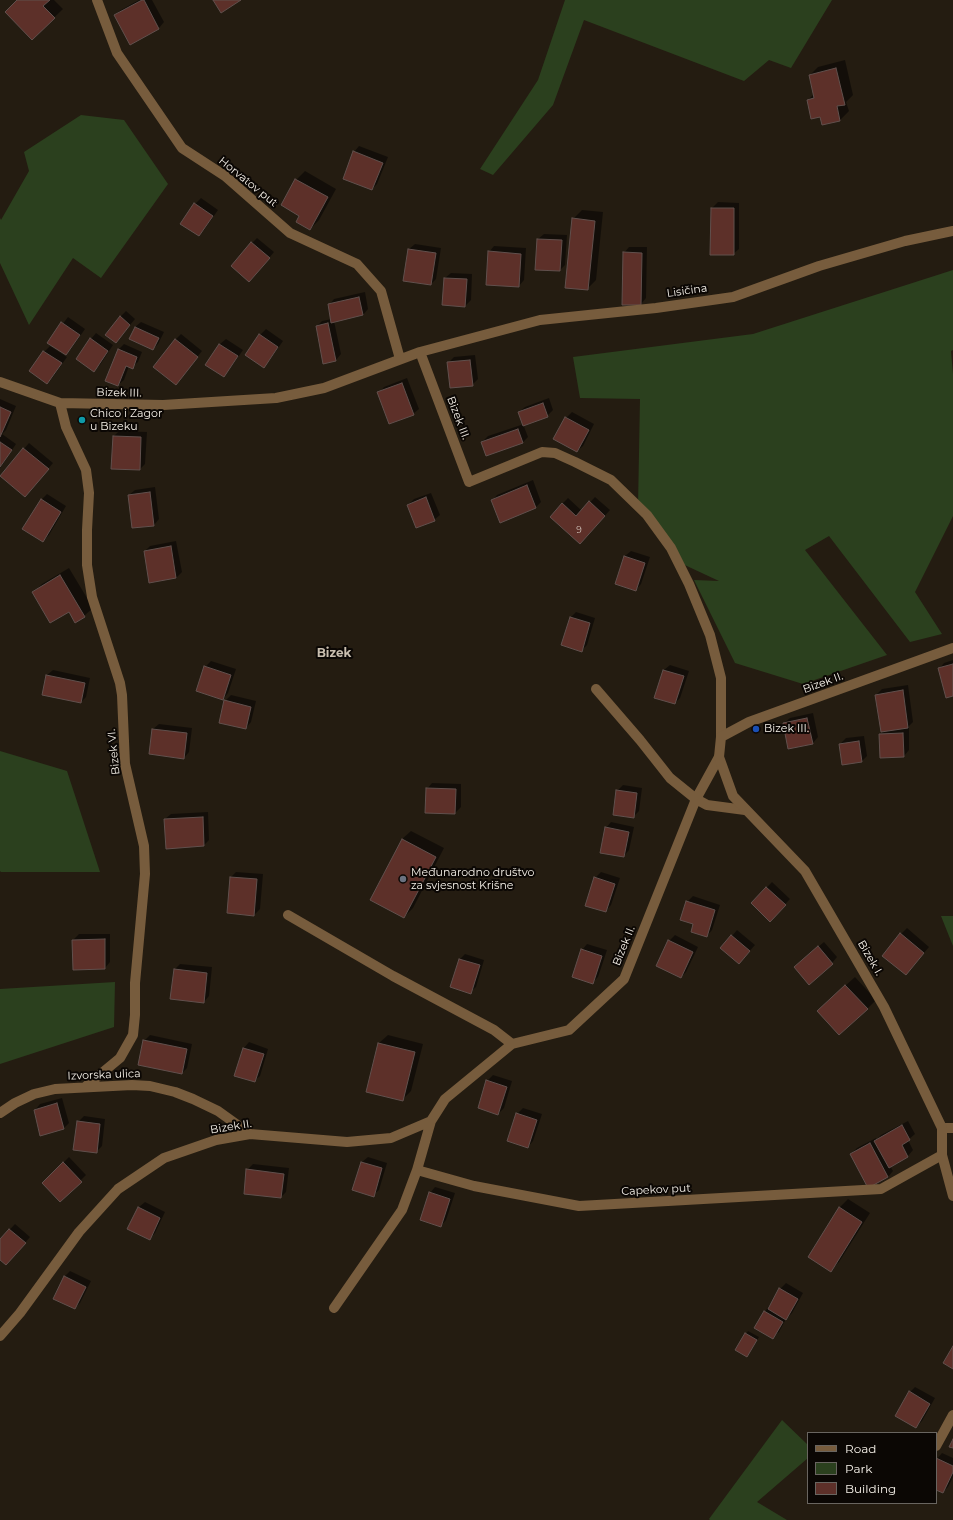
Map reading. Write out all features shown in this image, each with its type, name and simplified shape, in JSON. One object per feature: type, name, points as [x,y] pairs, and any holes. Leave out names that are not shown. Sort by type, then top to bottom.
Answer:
[{"type":"street","name":"Horvatov put","points":[[97,0],[117,53],[182,148],[225,176],[290,233],[357,264],[381,291],[400,359]]},
{"type":"street","name":"Lisičina","points":[[420,352],[540,320],[656,308],[733,297],[819,266],[905,241],[953,231]]},
{"type":"street","name":"Bizek III.","points":[[0,382],[60,404],[163,405],[276,398],[324,388],[420,352],[469,482],[536,454],[542,452],[555,453],[611,480],[647,515],[671,548],[689,584],[710,636],[721,678],[721,737]]},
{"type":"street","name":"Bizek VI.","points":[[60,404],[66,427],[86,470],[90,493],[87,530],[87,565],[92,597],[120,683],[123,707],[125,764],[144,846],[145,874],[135,982],[135,1015],[133,1035],[120,1058],[85,1087]]},
{"type":"street","name":"Bizek II.","points":[[0,1336],[20,1313],[79,1232],[118,1189],[164,1158],[216,1140],[250,1134],[347,1142],[391,1138],[431,1122],[445,1099],[512,1044],[569,1030],[624,978],[696,799],[719,758],[721,737],[749,722],[953,648]]},
{"type":"street","points":[[596,689],[640,740],[670,778],[696,799],[707,805],[745,810]]},
{"type":"street","name":"Bizek I.","points":[[719,758],[732,796],[805,871],[884,1006],[942,1128],[942,1155],[953,1196]]},
{"type":"street","points":[[288,914],[393,976],[494,1030],[512,1044]]},
{"type":"street","name":"Izvorska ulica","points":[[0,1113],[34,1094],[55,1089],[132,1085],[150,1086],[175,1092],[218,1111],[250,1134]]},
{"type":"street","points":[[334,1308],[402,1210],[417,1170],[431,1122]]},
{"type":"street","points":[[942,1128],[953,1128]]},
{"type":"street","name":"Capekov put","points":[[417,1170],[474,1186],[579,1206],[881,1189],[942,1155]]},
{"type":"street","points":[[937,1444],[953,1415]]},
{"type":"green space","points":[[565,0],[832,0],[791,68],[769,60],[744,81],[584,20],[553,105],[493,175],[480,169],[538,80]]},
{"type":"green space","points":[[81,115],[124,120],[168,184],[101,278],[73,258],[29,325],[0,263],[0,218],[1,220],[29,171],[24,152]]},
{"type":"green space","points":[[953,270],[953,350],[951,351],[953,374],[953,516],[915,592],[942,634],[910,642],[829,536],[805,550],[887,655],[803,684],[735,663],[694,580],[719,581],[674,560],[638,507],[640,399],[580,398],[573,357],[753,334]]},
{"type":"green space","points":[[0,751],[67,771],[100,872],[0,871]]},
{"type":"green space","points":[[941,916],[953,916],[953,946]]},
{"type":"green space","points":[[115,982],[114,1027],[0,1064],[0,989]]},
{"type":"green space","points":[[782,1420],[807,1444],[807,1459],[757,1502],[787,1520],[709,1519]]},
{"type":"building","points":[[17,0],[50,0],[43,6],[55,18],[32,40],[5,12]]},
{"type":"building","points":[[144,0],[159,29],[130,45],[114,15]]},
{"type":"building","points":[[213,0],[241,0],[221,13]]},
{"type":"building","points":[[836,68],[845,105],[837,106],[840,121],[822,125],[820,117],[811,119],[807,100],[814,98],[809,75]]},
{"type":"building","points":[[353,151],[383,163],[372,190],[343,179]]},
{"type":"building","points":[[295,179],[328,197],[310,230],[296,222],[299,216],[281,205]]},
{"type":"building","points":[[194,203],[213,216],[199,236],[180,224]]},
{"type":"building","points":[[711,208],[734,208],[734,255],[710,255]]},
{"type":"building","points":[[572,218],[595,221],[588,290],[565,288]]},
{"type":"building","points":[[537,239],[562,240],[560,271],[535,270]]},
{"type":"building","points":[[251,242],[270,258],[249,282],[231,266]]},
{"type":"building","points":[[408,249],[436,253],[431,285],[403,281]]},
{"type":"building","points":[[488,251],[521,254],[519,287],[486,285]]},
{"type":"building","points":[[623,252],[642,253],[641,305],[622,305]]},
{"type":"building","points":[[444,278],[467,279],[465,307],[442,305]]},
{"type":"building","points":[[359,297],[363,315],[331,323],[328,304]]},
{"type":"building","points":[[120,316],[130,325],[116,343],[105,335]]},
{"type":"building","points":[[61,322],[80,335],[66,355],[47,343]]},
{"type":"building","points":[[328,323],[336,361],[323,364],[316,326]]},
{"type":"building","points":[[135,327],[159,338],[153,350],[129,339]]},
{"type":"building","points":[[259,334],[278,347],[264,368],[245,355]]},
{"type":"building","points":[[90,338],[108,351],[94,372],[76,359]]},
{"type":"building","points":[[175,339],[198,357],[176,385],[153,367]]},
{"type":"building","points":[[219,344],[238,356],[224,377],[205,365]]},
{"type":"building","points":[[118,349],[137,357],[133,369],[126,366],[118,386],[105,381]]},
{"type":"building","points":[[43,351],[62,363],[47,384],[29,371]]},
{"type":"building","points":[[470,360],[473,386],[450,388],[447,362]]},
{"type":"building","points":[[402,383],[414,415],[389,424],[377,392]]},
{"type":"building","points":[[543,403],[548,417],[523,426],[518,412]]},
{"type":"building","points":[[0,407],[11,412],[0,437]]},
{"type":"building","points":[[565,417],[589,430],[577,452],[553,439]]},
{"type":"building","points":[[518,429],[523,443],[486,456],[481,442]]},
{"type":"building","points":[[113,436],[141,437],[140,470],[111,469]]},
{"type":"building","points":[[0,442],[12,450],[0,467]]},
{"type":"building","points":[[23,448],[49,469],[25,497],[0,476]]},
{"type":"building","points":[[527,485],[536,508],[500,523],[491,500]]},
{"type":"building","points":[[150,492],[154,526],[132,528],[128,495]]},
{"type":"building","points":[[426,497],[435,521],[416,528],[407,505]]},
{"type":"building","points":[[41,499],[61,512],[43,542],[22,529]]},
{"type":"building","points":[[589,501],[605,516],[580,544],[550,517],[562,503],[576,516]]},
{"type":"building","points":[[171,546],[176,578],[149,583],[144,551]]},
{"type":"building","points":[[624,556],[645,563],[636,591],[615,584]]},
{"type":"building","points":[[60,575],[85,617],[75,623],[69,612],[50,623],[32,592]]},
{"type":"building","points":[[570,617],[590,623],[582,652],[561,645]]},
{"type":"building","points":[[953,664],[953,696],[946,698],[938,668]]},
{"type":"building","points":[[204,666],[231,675],[223,700],[196,691]]},
{"type":"building","points":[[663,670],[684,676],[675,704],[654,698]]},
{"type":"building","points":[[46,675],[85,683],[81,703],[42,695]]},
{"type":"building","points":[[903,690],[908,728],[881,732],[875,695]]},
{"type":"building","points":[[224,700],[251,707],[246,729],[219,723]]},
{"type":"building","points":[[807,718],[813,744],[788,749],[783,723]]},
{"type":"building","points":[[152,729],[187,733],[184,759],[149,754]]},
{"type":"building","points":[[903,733],[904,757],[880,758],[879,734]]},
{"type":"building","points":[[859,741],[862,762],[842,765],[839,744]]},
{"type":"building","points":[[426,788],[456,789],[455,814],[425,813]]},
{"type":"building","points":[[616,790],[637,793],[634,818],[613,815]]},
{"type":"building","points":[[203,817],[204,846],[166,849],[164,819]]},
{"type":"building","points":[[605,827],[629,832],[624,857],[600,853]]},
{"type":"building","name":"Međunarodno društvo za svjesnost Krišne","points":[[402,839],[436,857],[404,918],[370,900]]},
{"type":"building","points":[[230,877],[257,879],[254,916],[227,913]]},
{"type":"building","points":[[594,877],[615,884],[606,912],[585,906]]},
{"type":"building","points":[[766,887],[786,905],[770,922],[751,903]]},
{"type":"building","points":[[686,901],[715,910],[707,937],[691,932],[693,924],[680,920]]},
{"type":"building","points":[[900,933],[924,953],[906,975],[882,956]]},
{"type":"building","points":[[731,935],[750,951],[739,964],[720,948]]},
{"type":"building","points":[[105,939],[105,969],[73,970],[72,940]]},
{"type":"building","points":[[668,940],[693,952],[681,978],[656,966]]},
{"type":"building","points":[[818,946],[833,964],[809,985],[794,967]]},
{"type":"building","points":[[581,949],[602,956],[593,984],[572,977]]},
{"type":"building","points":[[459,959],[480,965],[471,994],[450,987]]},
{"type":"building","points":[[174,969],[207,973],[204,1003],[170,999]]},
{"type":"building","points":[[845,985],[868,1009],[839,1035],[817,1011]]},
{"type":"building","points":[[143,1040],[187,1049],[182,1074],[138,1065]]},
{"type":"building","points":[[378,1043],[415,1052],[403,1101],[366,1092]]},
{"type":"building","points":[[243,1048],[264,1054],[255,1082],[234,1076]]},
{"type":"building","points":[[486,1080],[507,1087],[498,1115],[478,1108]]},
{"type":"building","points":[[57,1103],[64,1129],[40,1136],[34,1110]]},
{"type":"building","points":[[516,1113],[537,1120],[528,1148],[507,1141]]},
{"type":"building","points":[[77,1121],[100,1124],[97,1153],[73,1150]]},
{"type":"building","points":[[902,1125],[910,1140],[902,1145],[908,1157],[889,1168],[874,1141]]},
{"type":"building","points":[[870,1143],[888,1177],[868,1188],[850,1154]]},
{"type":"building","points":[[63,1162],[82,1182],[60,1202],[42,1183]]},
{"type":"building","points":[[361,1162],[382,1168],[374,1197],[352,1190]]},
{"type":"building","points":[[246,1169],[284,1174],[281,1198],[244,1194]]},
{"type":"building","points":[[429,1192],[450,1199],[441,1227],[420,1220]]},
{"type":"building","points":[[138,1207],[160,1218],[150,1240],[127,1229]]},
{"type":"building","points":[[839,1207],[862,1222],[831,1272],[808,1257]]},
{"type":"building","points":[[9,1229],[26,1243],[6,1265],[0,1260],[0,1239]]},
{"type":"building","points":[[64,1276],[86,1287],[75,1309],[53,1299]]},
{"type":"building","points":[[779,1288],[798,1299],[786,1320],[768,1309]]},
{"type":"building","points":[[764,1311],[783,1322],[773,1339],[754,1328]]},
{"type":"building","points":[[745,1333],[757,1340],[747,1357],[735,1350]]},
{"type":"building","points":[[953,1346],[953,1369],[943,1363]]},
{"type":"building","points":[[909,1391],[930,1404],[916,1428],[895,1416]]},
{"type":"building","points":[[953,1439],[953,1448],[949,1447]]},
{"type":"building","points":[[937,1458],[953,1466],[953,1472],[943,1493],[937,1490]]},
{"type":"place","name":"Chico i Zagor u Bizeku","points":[[82,420]]},
{"type":"place","name":"Bizek III.","points":[[756,729]]},
{"type":"place","name":"Međunarodno društvo za svjesnost Krišne","points":[[403,879]]},
{"type":"district","name":"Bizek","points":[[334,653]]}]
